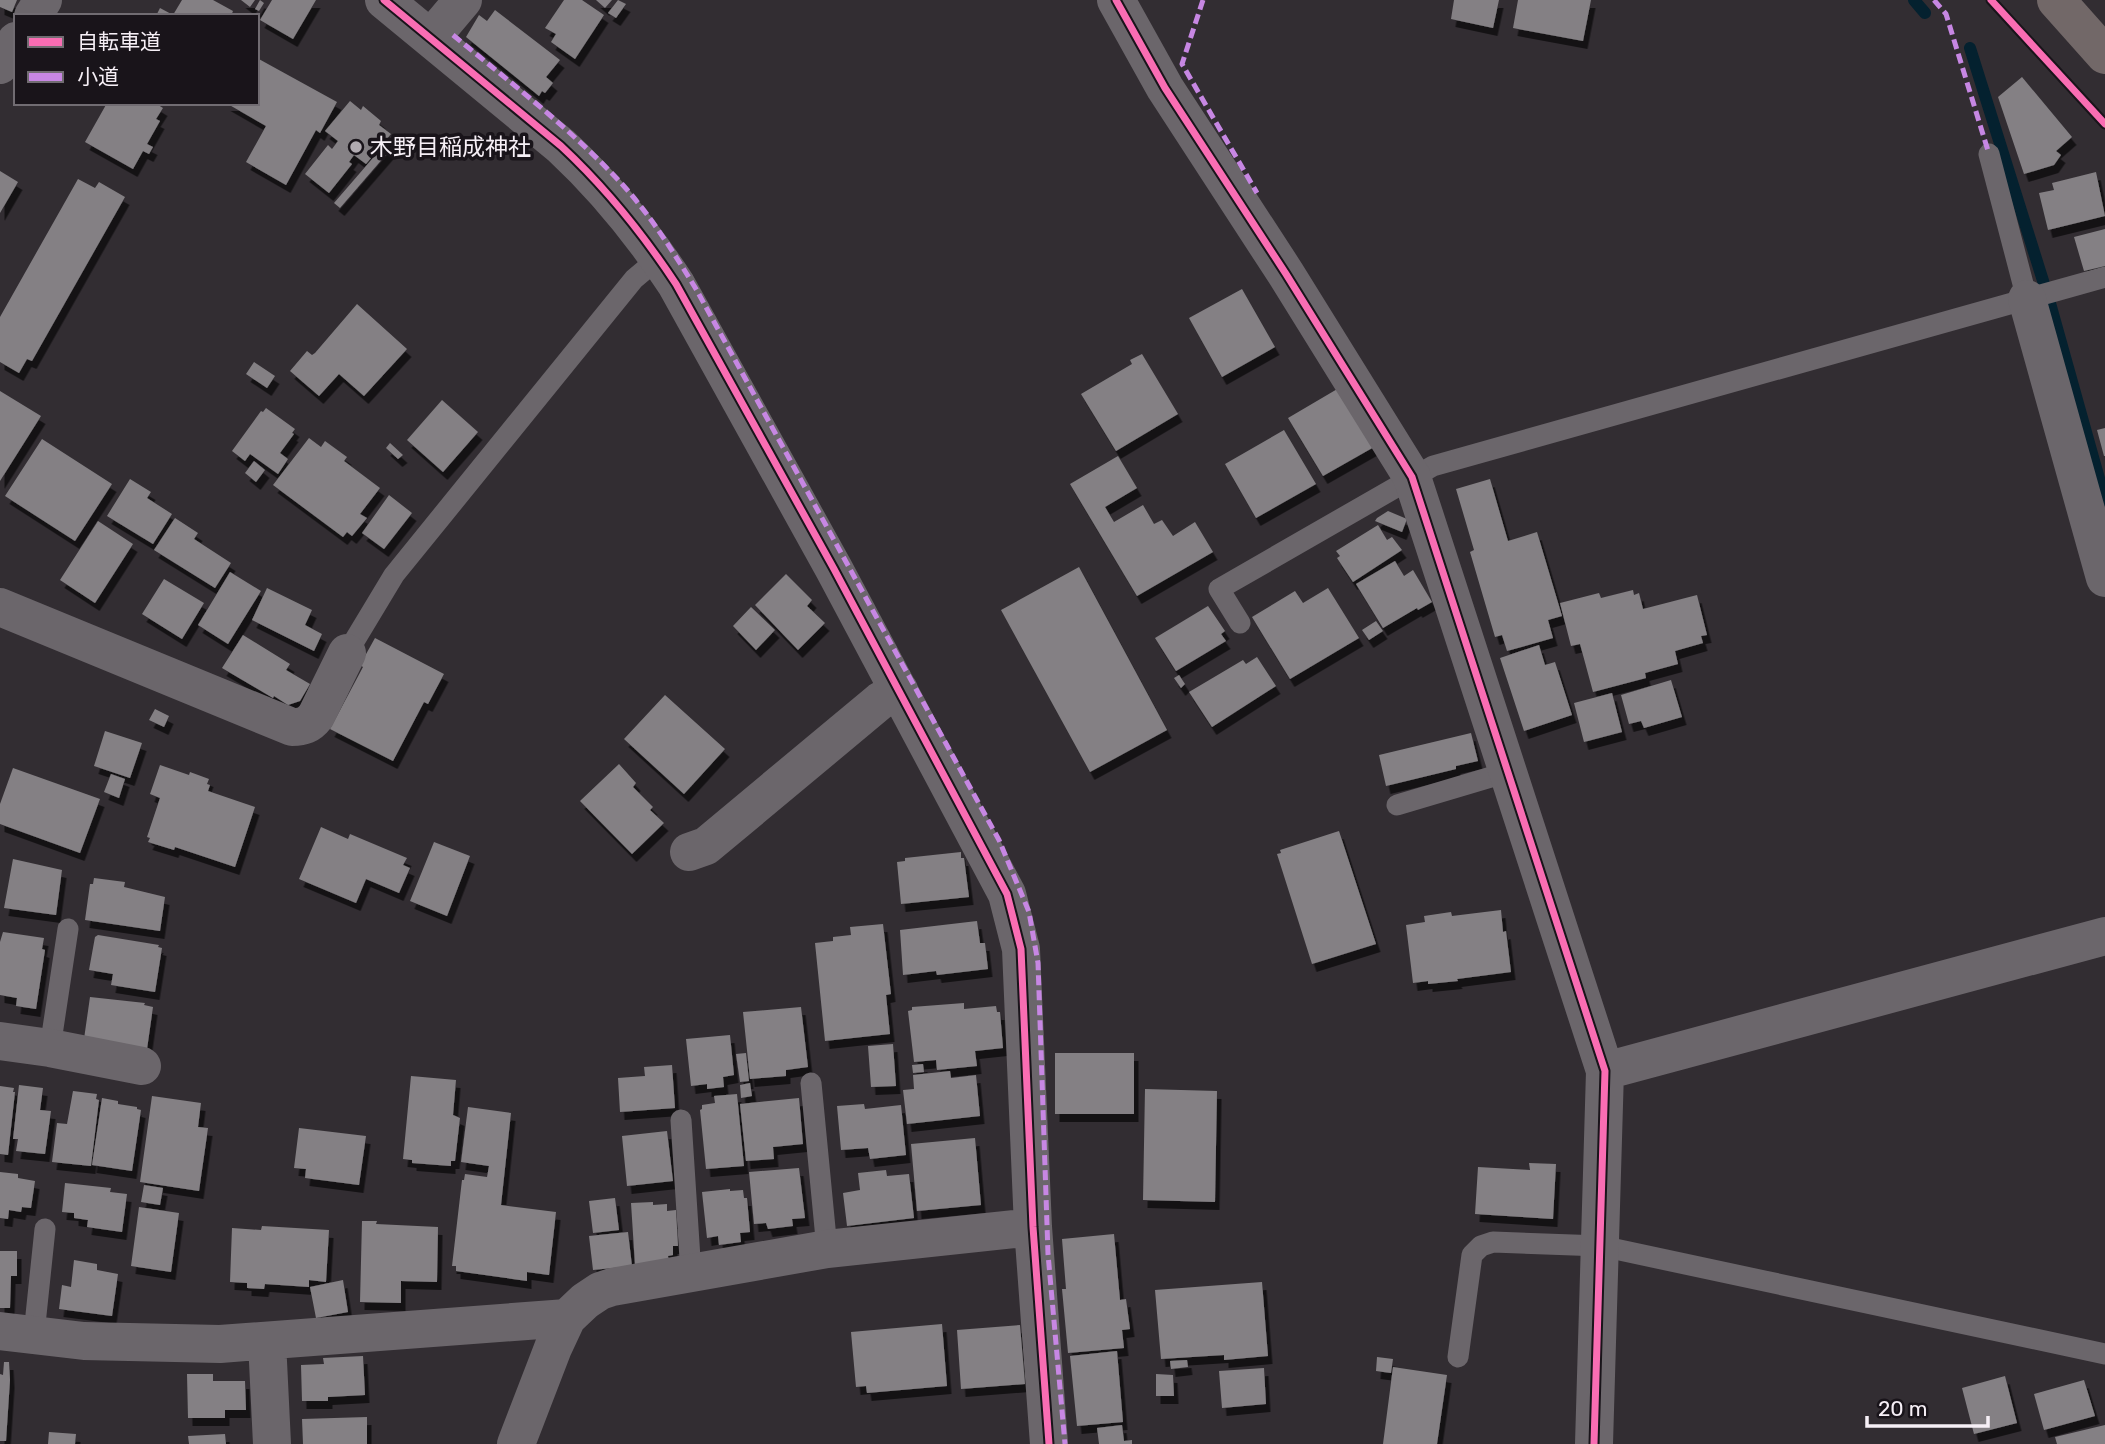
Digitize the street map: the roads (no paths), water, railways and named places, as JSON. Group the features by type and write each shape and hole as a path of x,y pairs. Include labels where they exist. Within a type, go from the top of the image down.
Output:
{"highway":[{"path":"2056,0 2105,55"}],"street":[{"path":"384,0 587,170 659,258 676,284 899,690 1007,894 1021,948 1033,1227 1049,1444"},
{"path":"431,38 463,0"},
{"path":"1116,0 1165,88 1286,274 1412,477 1605,1071 1594,1444"},
{"path":"0,65 14,44"},
{"path":"2027,299 2105,578"},
{"path":"0,607 292,727 302,727 316,716 347,653"},
{"path":"689,852 706,846 880,701 899,690"},
{"path":"1605,1071 2105,936"},
{"path":"0,1041 142,1066"},
{"path":"516,1444 552,1348 567,1318 600,1291 827,1249 1033,1227"},
{"path":"17,1332 84,1340 220,1343 567,1318"},
{"path":"267,1341 272,1444"}],"lane":[{"path":"1989,154 2027,299"},
{"path":"347,653 394,575 634,279 659,258"},
{"path":"1240,623 1219,589 1433,467 2105,277"},
{"path":"1396,805 1508,772"},
{"path":"50,1048 68,929"},
{"path":"811,1083 827,1249"},
{"path":"681,1120 691,1274"},
{"path":"17,1332 45,1229"},
{"path":"1458,1357 1472,1255 1480,1246 1493,1242 1601,1246 2105,1354"}],"waterway":[{"path":"1914,0 1925,13"},
{"path":"1970,48 2050,303 2105,500"}],"place":[{"name":"木野目稲成神社","path":"356,147"}]}
